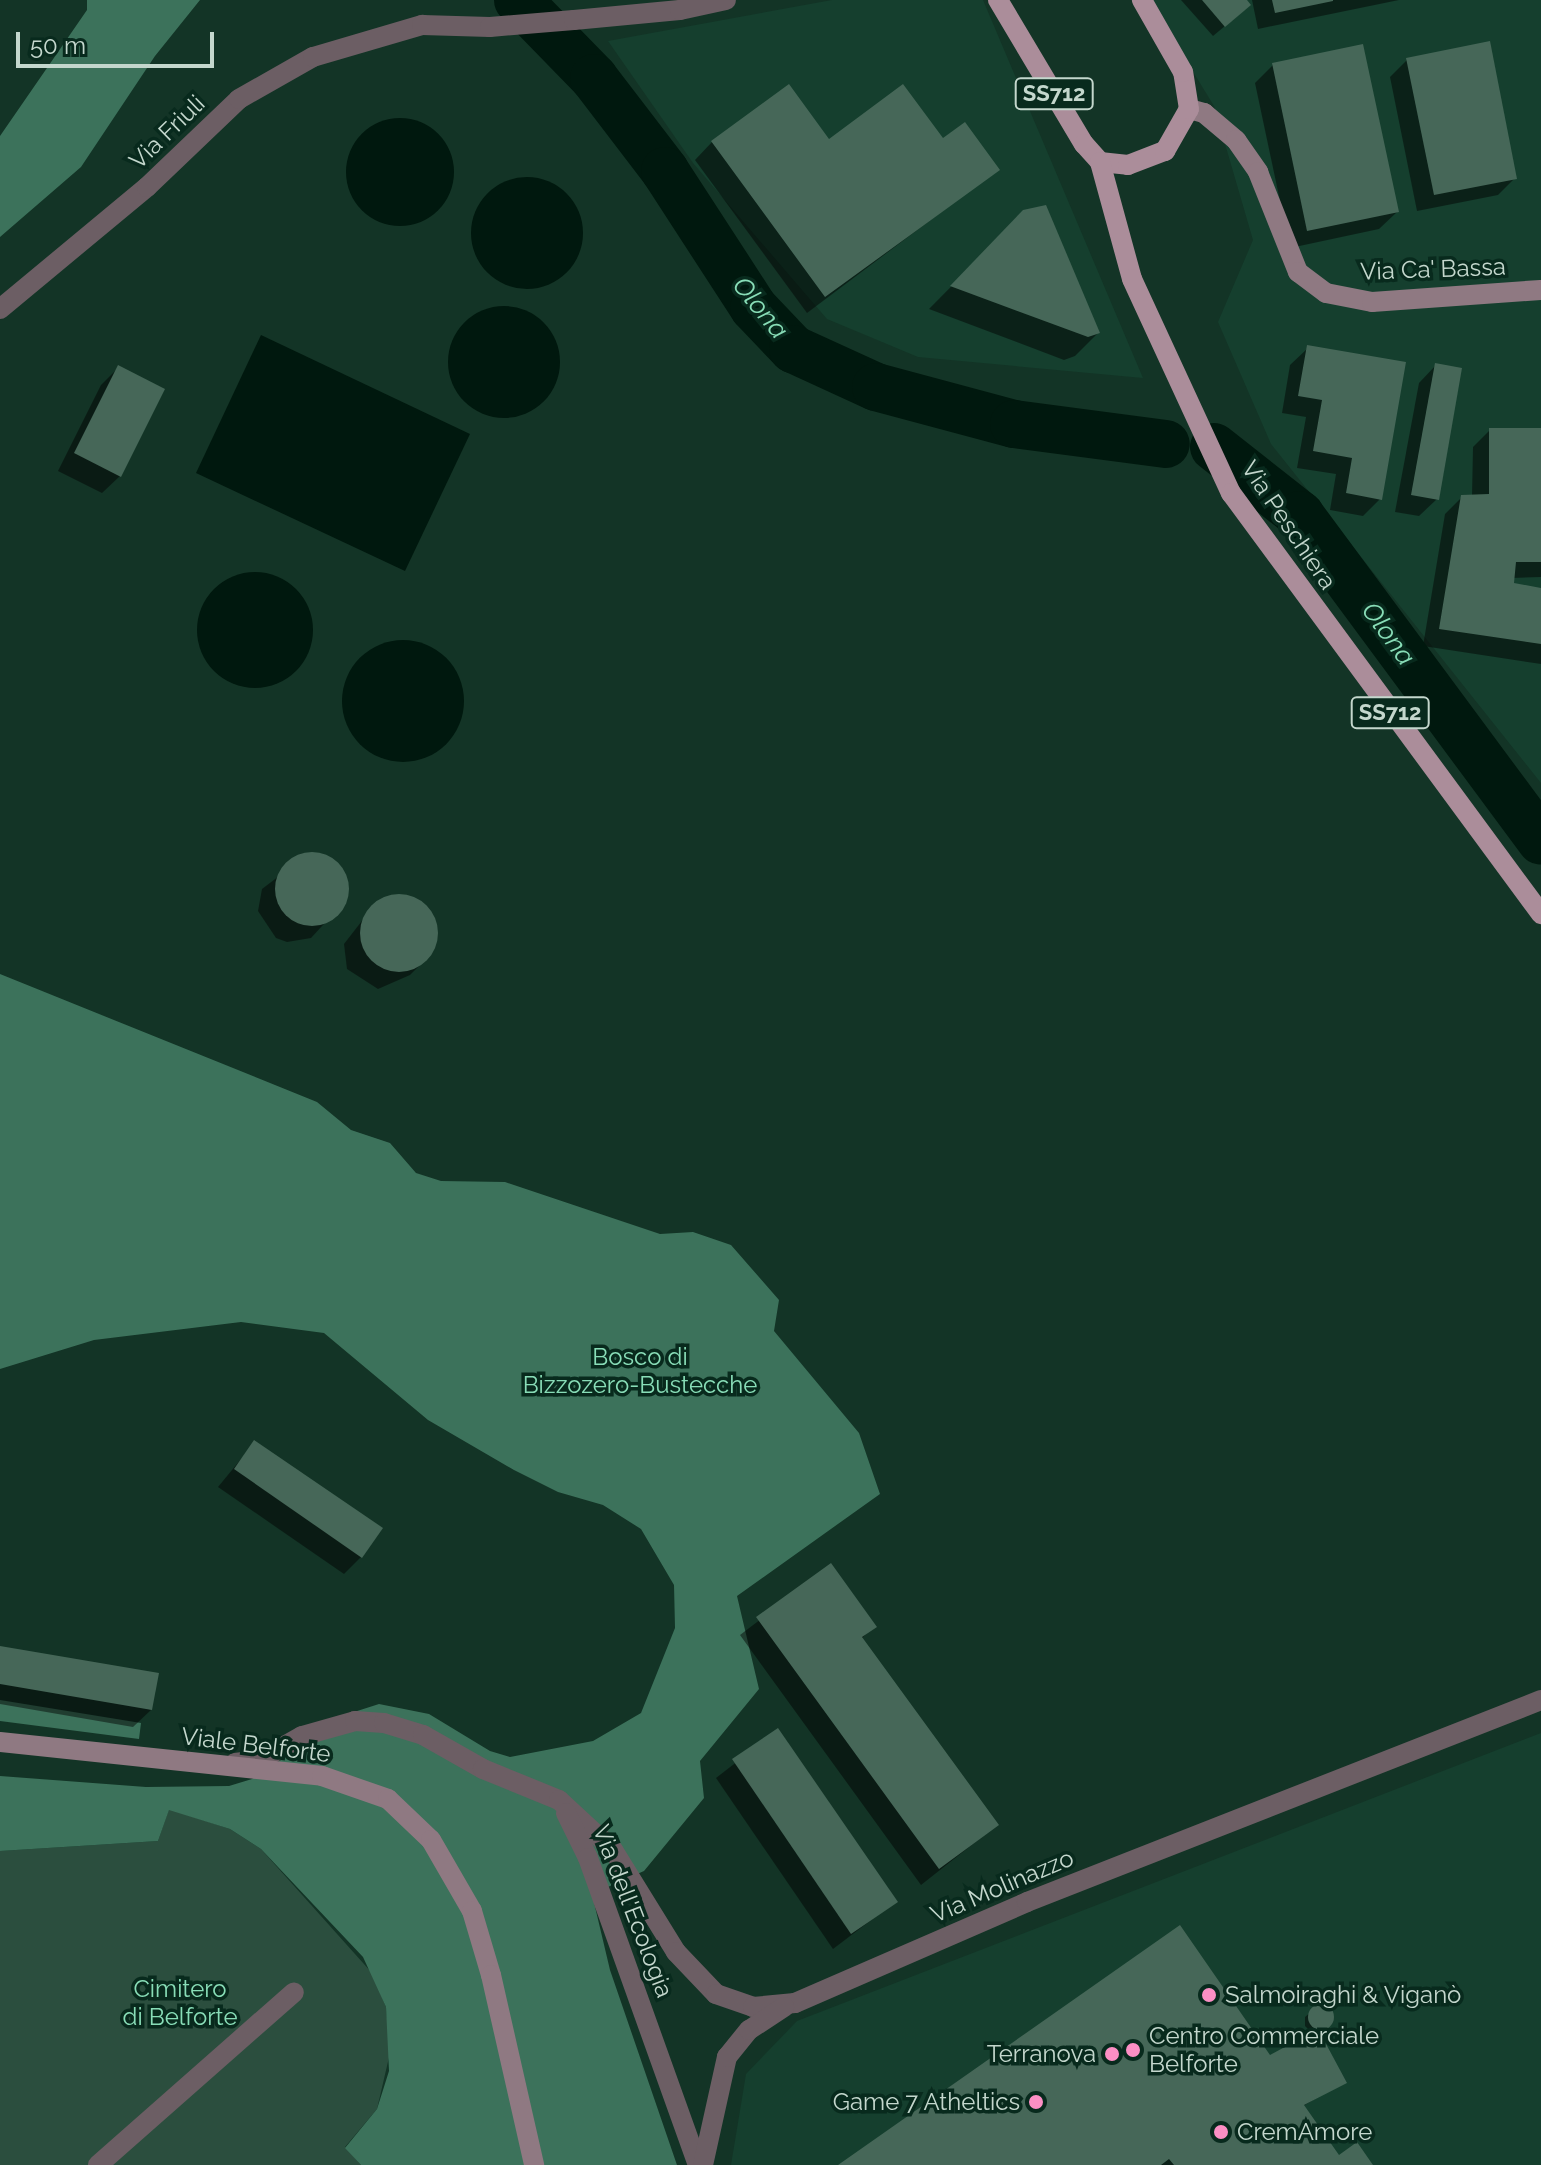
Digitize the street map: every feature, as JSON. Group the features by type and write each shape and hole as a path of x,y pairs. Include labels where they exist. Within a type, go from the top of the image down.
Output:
{"main road":[{"name":"Via Peschiera","path":"998,0 1084,144 1100,162 1132,279 1231,493 1541,914"},
{"path":"1100,162 1128,165 1165,151 1189,109 1183,72 1142,0"},
{"name":"Via Ca' Bassa","path":"1189,109 1204,113 1236,140 1258,172 1298,272 1326,293 1372,302 1541,290"},
{"name":"Viale Belforte","path":"0,1742 322,1776 388,1799 431,1840 472,1911 491,1975 534,2165"}],"street":[{"name":"Via Friuli","path":"0,309 147,187 239,99 313,57 422,25 506,25 574,20 680,10 726,0"},
{"name":"Via Molinazzo","path":"559,1800 613,1850 676,1952 716,1994 753,2007 795,2003 1027,1902 1541,1700"},
{"path":"213,1765 260,1760 302,1736 355,1721 384,1723 423,1735 483,1769 559,1800"},
{"name":"Via dell'Ecologia","path":"559,1800 588,1858 701,2165"},
{"path":"98,2165 294,1992"},
{"path":"701,2165 727,2057 749,2030 795,2003"}],"shaded area":[{"path":"832,0 983,0 1143,378 918,357 827,319 693,163 608,41"},
{"path":"1149,0 1541,0 1541,783 1271,444 1218,322 1253,240 1214,106"},
{"path":"400,118 421,122 438,134 450,151 454,172 450,193 438,210 421,222 400,226 379,222 362,210 350,193 346,172 350,151 362,134 379,122"},
{"path":"527,177 548,181 567,193 579,212 583,233 579,254 567,273 548,285 527,289 506,285 487,273 475,254 471,233 475,212 487,193 506,181"},
{"path":"504,306 525,311 543,323 555,341 560,362 555,383 543,401 525,413 504,418 483,413 465,401 453,383 448,362 453,341 465,323 483,311"},
{"path":"261,335 470,434 405,571 196,473"},
{"path":"255,572 277,576 296,589 309,608 313,630 309,652 296,671 277,684 255,688 233,684 214,671 201,652 197,630 201,608 214,589 233,576"},
{"path":"403,640 426,645 446,658 459,678 464,701 459,724 446,744 426,757 403,762 380,757 360,744 347,724 342,701 347,678 360,658 380,645"},
{"path":"1541,1733 1541,2165 731,2165 746,2074 797,2021"}],"green space":[{"path":"87,0 200,0 155,56 81,167 0,237 0,136 87,10"},
{"name":"Bosco di Bizzozero-Bustecche","path":"0,974 317,1102 351,1130 390,1143 416,1173 441,1181 505,1182 660,1234 693,1232 731,1245 779,1300 774,1331 859,1433 880,1494 737,1596 759,1689 700,1761 704,1798 644,1871 592,1894 610,1970 677,2165 361,2165 345,2148 377,2109 389,2071 386,2007 363,1957 261,1849 230,1829 169,1810 158,1841 0,1851 0,1776 146,1787 229,1786 252,1779 354,1712 379,1704 429,1714 490,1751 510,1757 593,1741 641,1713 675,1628 674,1585 641,1529 603,1505 558,1492 514,1470 428,1420 324,1333 241,1322 94,1340 0,1369"},
{"path":"0,1700 141,1723 139,1739 0,1721"},
{"name":"Cimitero di Belforte","path":"169,1809 230,1829 261,1849 372,1973 386,2007 390,2053 377,2109 345,2147 361,2165 0,2165 0,1851 158,1841"}],"building":[{"path":"1202,0 1247,0 1251,5 1225,27"},
{"path":"1272,0 1333,0 1333,1 1275,13"},
{"path":"1490,41 1517,179 1434,195 1406,58"},
{"path":"1363,44 1399,212 1307,231 1272,63"},
{"path":"789,84 829,139 903,84 943,138 965,122 1000,170 825,297 711,141"},
{"path":"1046,205 1100,333 1088,337 950,286 1023,210"},
{"path":"1307,345 1406,362 1382,500 1346,493 1352,458 1313,451 1322,400 1298,396"},
{"path":"1435,363 1462,368 1439,500 1411,495"},
{"path":"118,365 165,389 121,477 74,453"},
{"path":"1489,428 1541,428 1541,562 1516,562 1514,583 1541,588 1541,644 1439,629 1461,495 1489,494"},
{"path":"305,852 319,852 333,858 343,868 349,889 347,903 333,920 319,926 305,926 291,920 281,910 275,896 275,882 281,868 291,858"},
{"path":"399,894 414,897 427,905 435,918 438,933 435,948 427,961 414,969 399,972 384,969 371,961 363,948 360,933 363,918 371,905 384,897"},
{"path":"254,1440 383,1528 362,1558 234,1469"},
{"path":"831,1563 877,1627 862,1637 999,1825 939,1869 756,1617"},
{"path":"0,1646 159,1673 152,1710 0,1684"},
{"path":"778,1728 898,1902 851,1934 732,1759"},
{"name":"Centro Commerciale Belforte","path":"1180,1925 1270,2055 1318,2029 1347,2083 1304,2105 1339,2155 1357,2142 1373,2165 1174,2165 1169,2159 1161,2165 838,2165"},
{"path":"1321,2004 1330,2008 1334,2017 1330,2026 1321,2030 1312,2026 1308,2017 1312,2008"}],"waterway":[{"name":"Olona","path":"518,0 594,78 665,171 754,308 793,349 876,387 1014,424 1166,444"},
{"name":"Olona","path":"1214,447 1300,515 1541,841"}],"place":[{"name":"Salmoiraghi & Viganò","path":"1209,1995"},
{"name":"Centro Commerciale Belforte","path":"1133,2050"},
{"name":"Terranova","path":"1112,2054"},
{"name":"Game 7 Atheltics","path":"1036,2102"},
{"name":"CremAmore","path":"1221,2132"}]}
